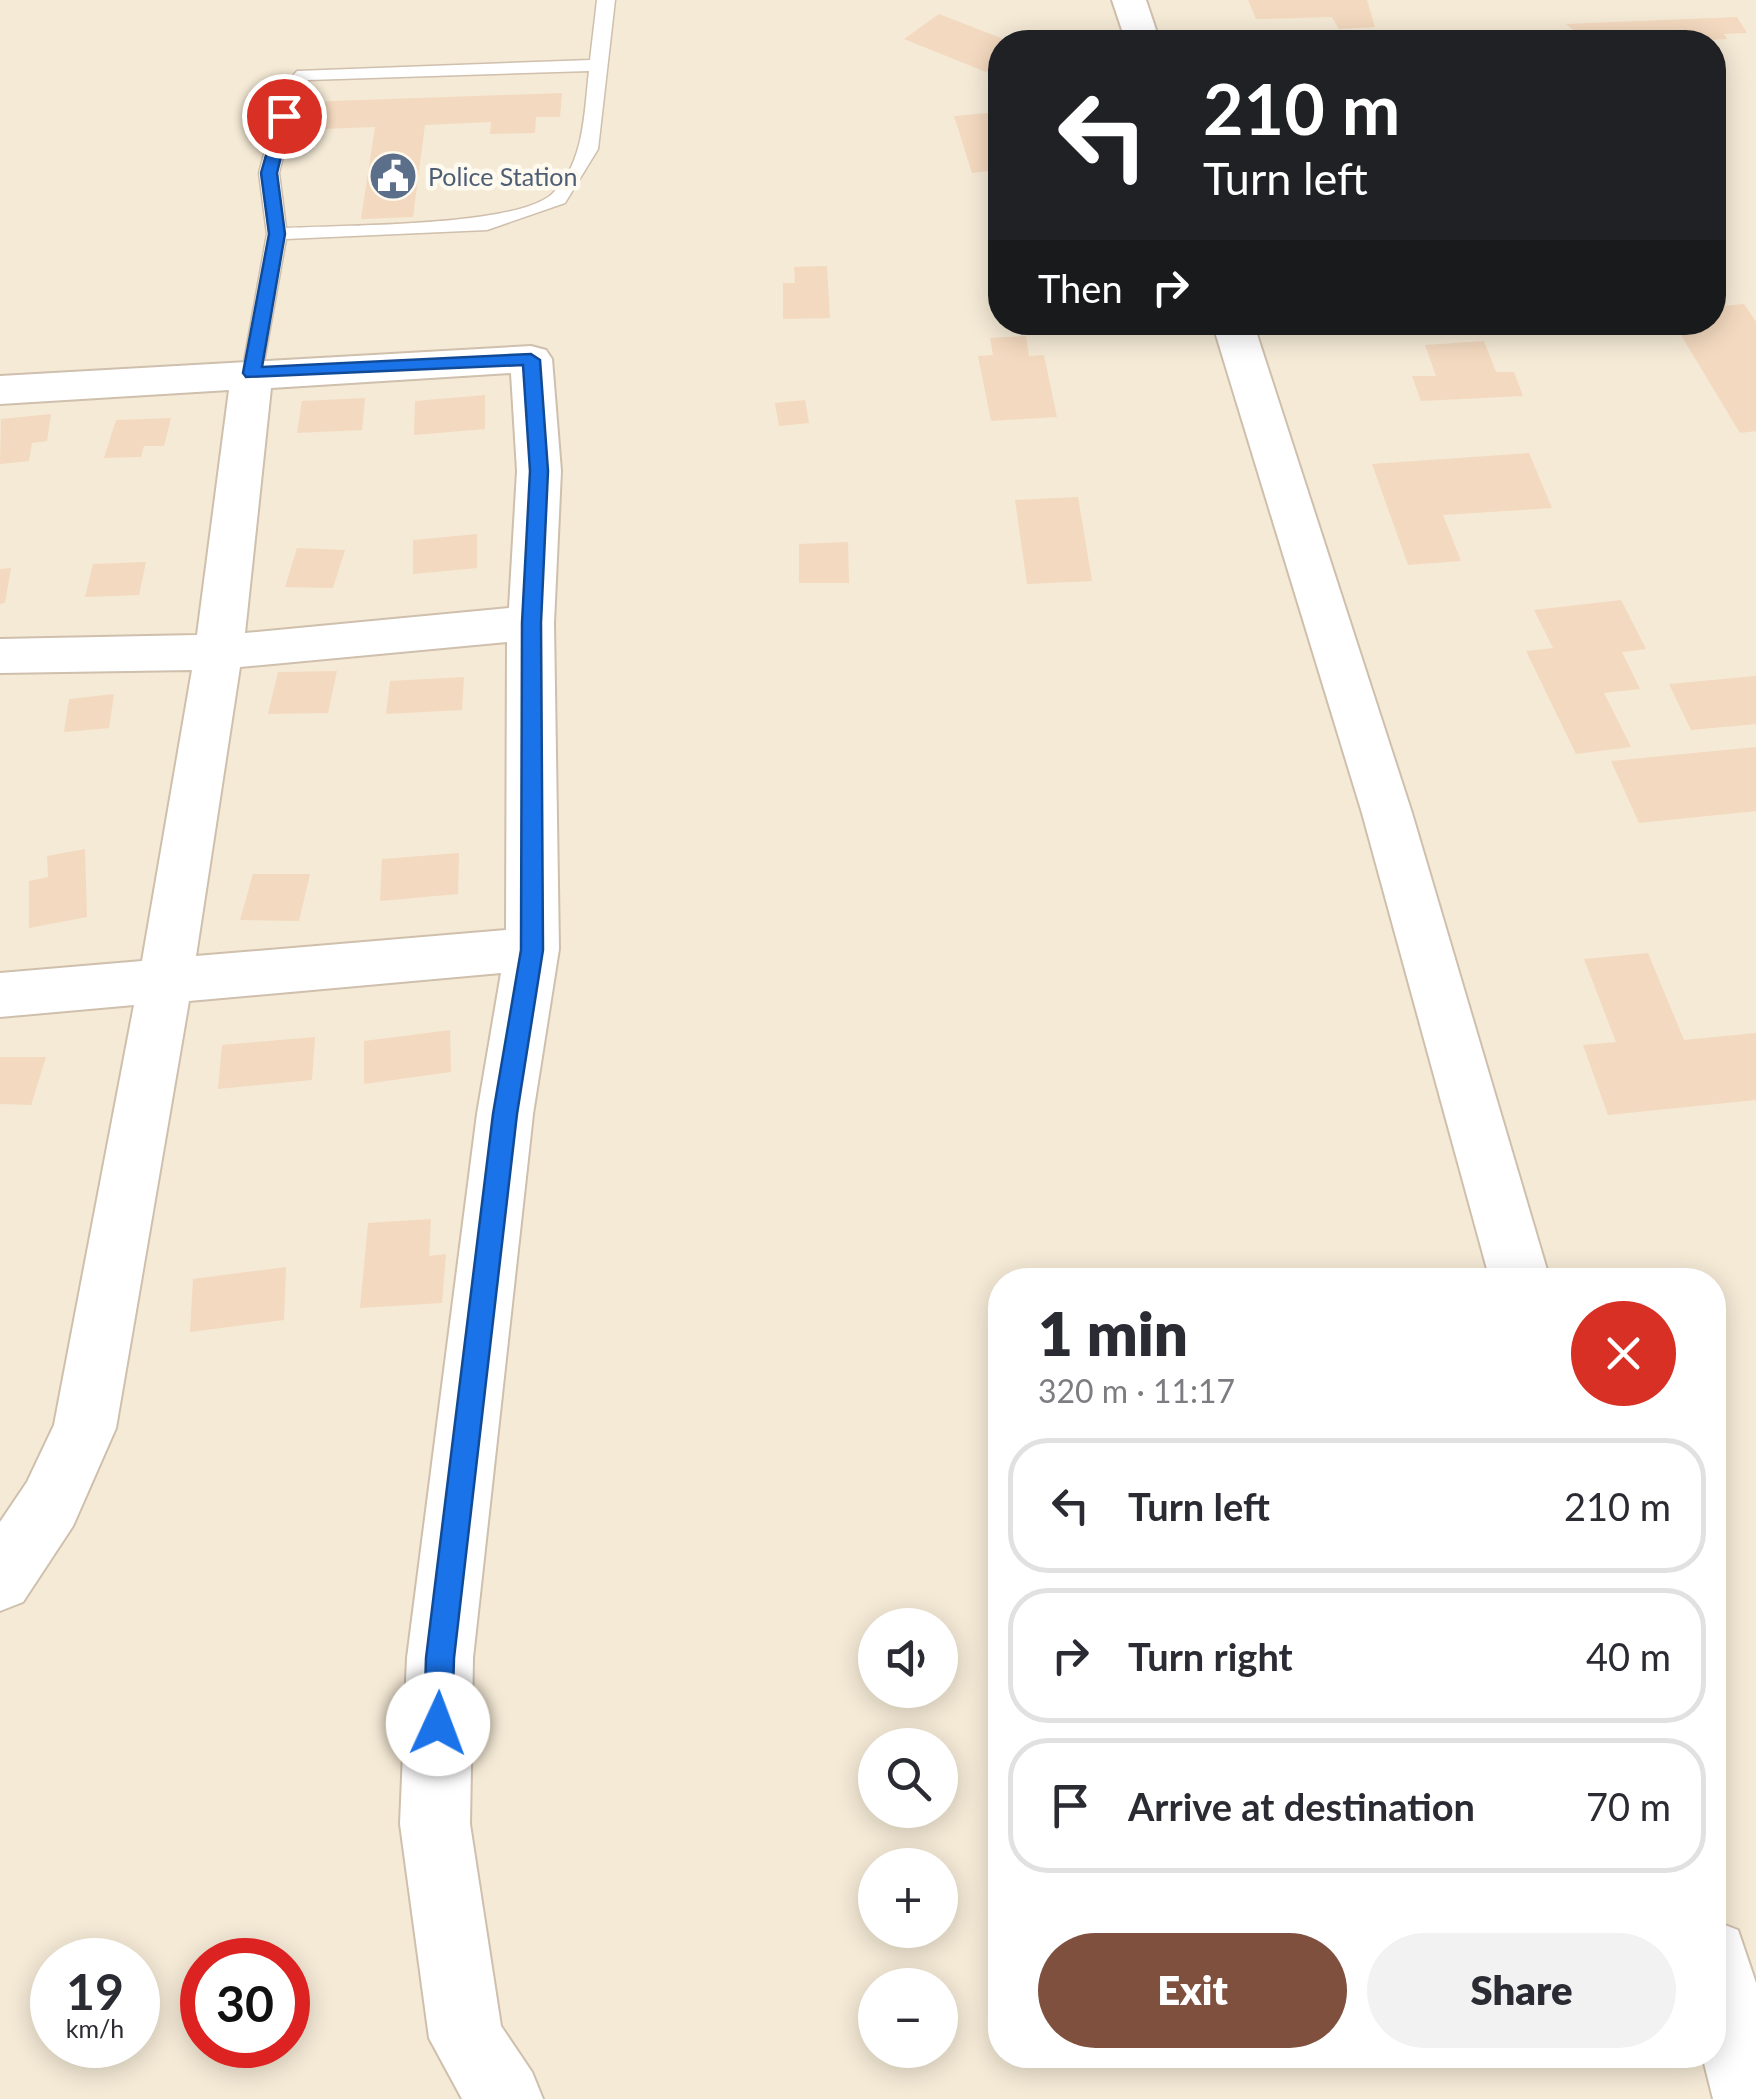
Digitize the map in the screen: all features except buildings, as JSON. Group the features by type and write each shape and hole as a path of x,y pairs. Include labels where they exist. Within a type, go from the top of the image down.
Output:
{"street":[{"path":"1130,0 1139,30"},
{"path":"1236,335 1387,814 1517,1268"},
{"path":"0,390 531,360 539,471 532,623 532,950 505,1114 440,1658 435,1824 466,2038 506,2099"},
{"path":"0,1578 50,1504 84,1428 165,982 219,652 252,373"},
{"path":"0,656 219,652 532,623"},
{"path":"0,995 532,950"},
{"path":"1726,2007 1751,2099"}],"lane":[{"path":"277,234 487,224 558,199 589,149 606,0"},
{"path":"252,373 277,234 269,173 291,88 303,75 596,65"}],"shaded area":[{"path":"0,0 1756,0 1756,2099 0,2099"}],"place":[{"name":"Police Station","path":"393,176"}],"route":[{"path":"284,116 269,173 277,234 252,373 531,360 539,471 532,623 532,950 505,1114 440,1658 438,1724"}]}
